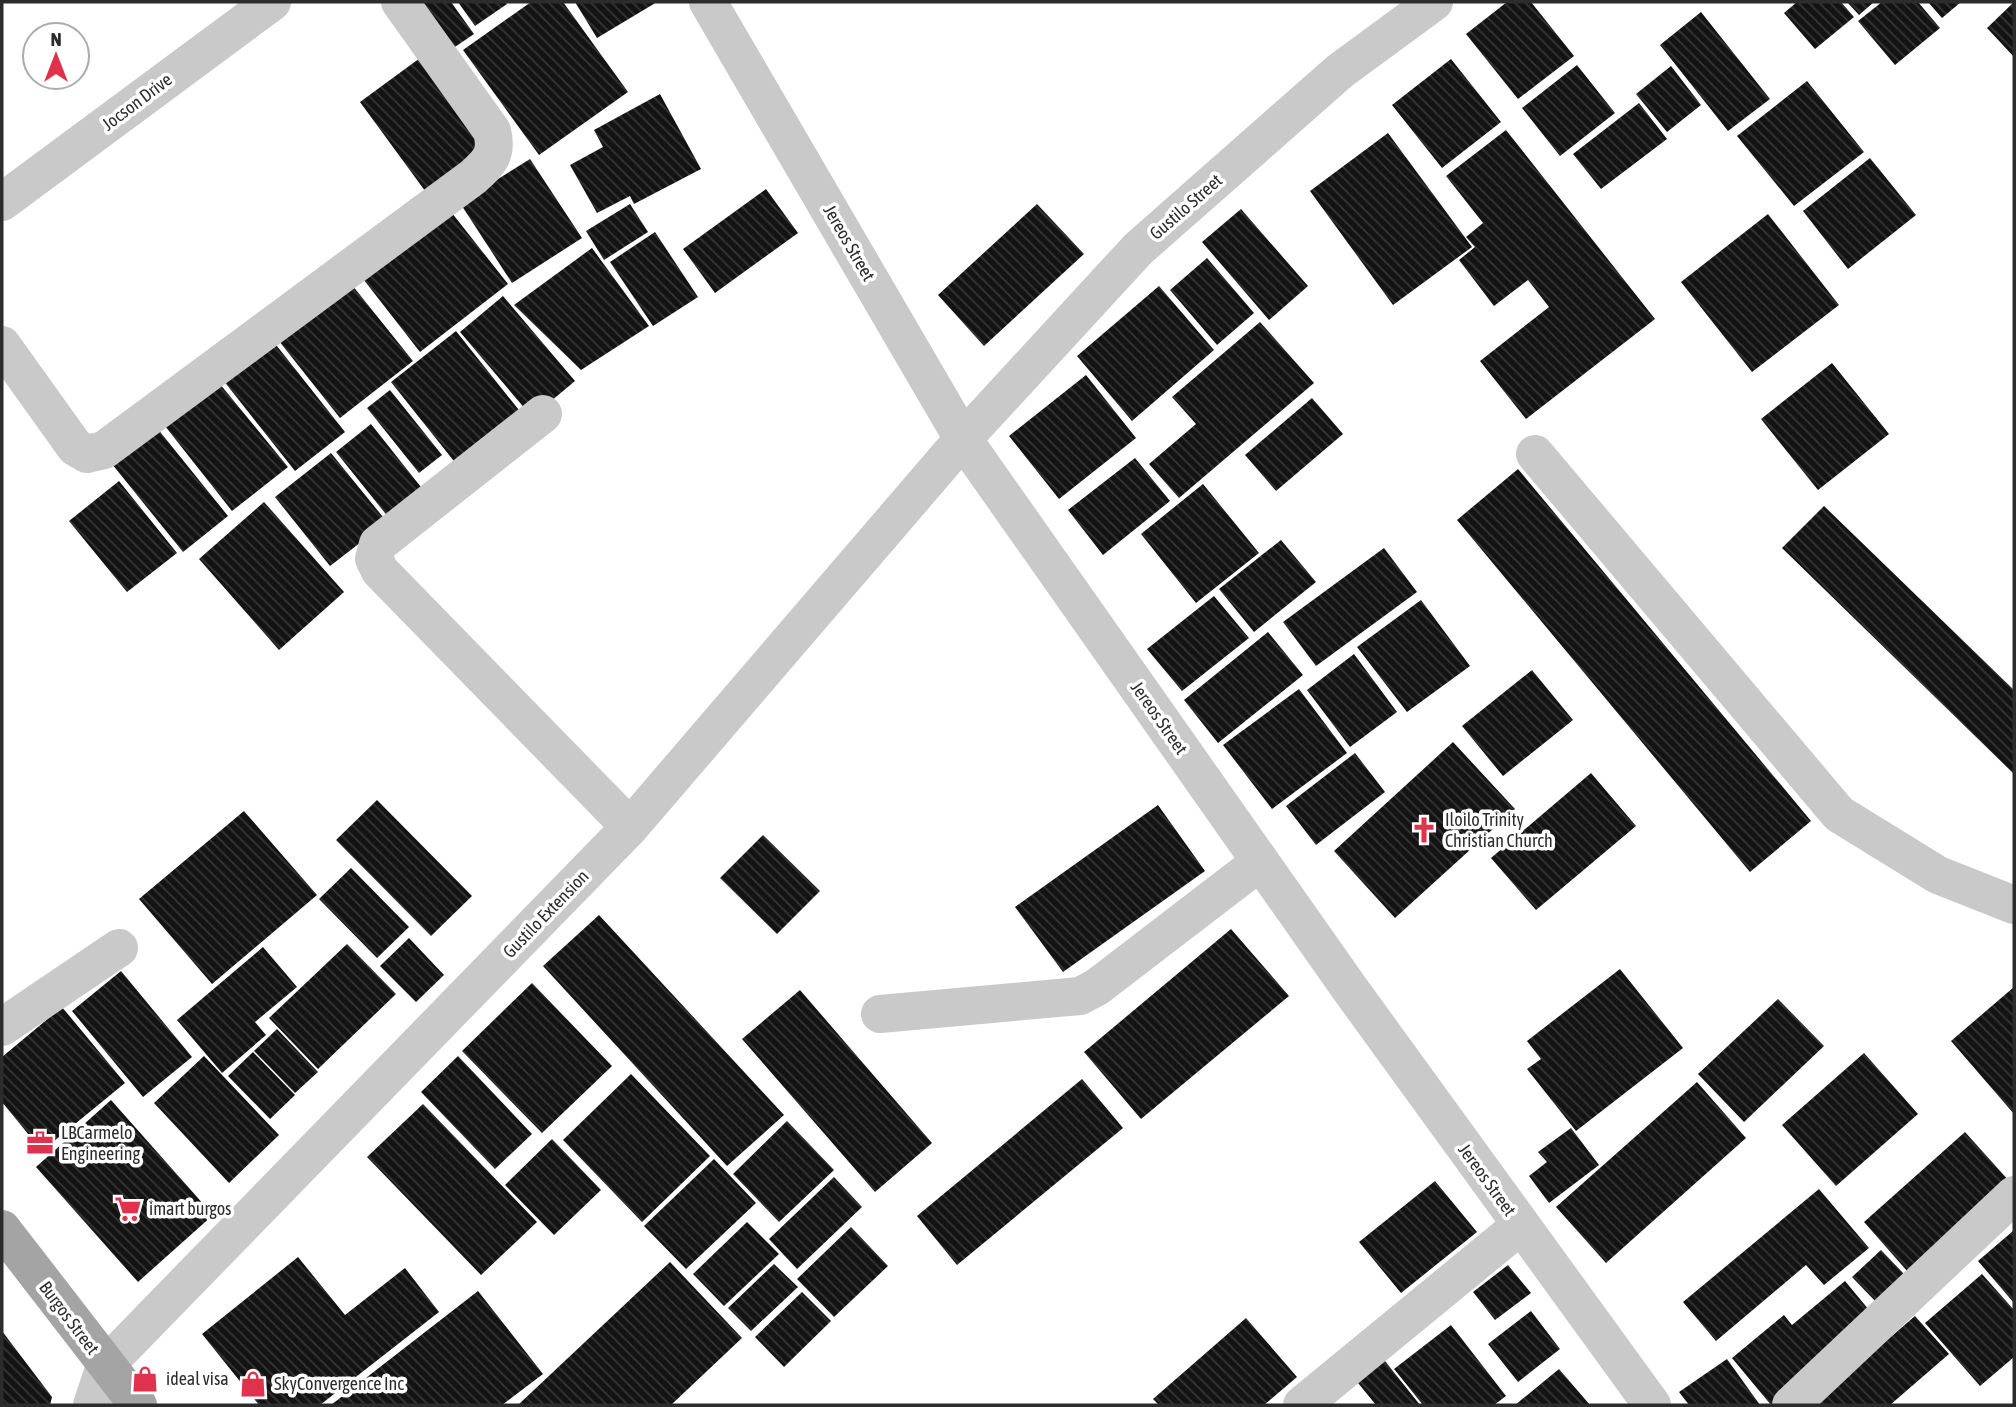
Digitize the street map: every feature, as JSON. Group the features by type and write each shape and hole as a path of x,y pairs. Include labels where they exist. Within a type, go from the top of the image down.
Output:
{"main road":[{"name":"Burgos Street","path":"2,1228 105,1366 138,1405"}],"street":[{"name":"Jocson Drive","path":"2,202 272,2"},
{"path":"2,345 75,447 87,454 104,450 491,162 496,145 492,131 400,2"},
{"name":"Jereos Street","path":"708,2 962,439 1260,862 1520,1226 1652,1405"},
{"name":"Gustilo Street","path":"962,439 1138,248 1340,71 1434,2"},
{"path":"543,414 378,544 374,559 380,571 630,827"},
{"name":"Gustilo Extension","path":"105,1366 630,827 962,439"},
{"path":"1535,454 1839,814 1938,875 2014,905"},
{"path":"880,1014 1080,996 1097,987 1260,862"},
{"path":"2,1027 119,948"},
{"path":"1791,1405 2014,1195"},
{"path":"1302,1405 1520,1226"},
{"path":"92,1405 105,1366"}],"building":[{"path":"410,2 451,2 474,34 446,53"},
{"path":"458,2 505,2 507,4 475,26"},
{"path":"531,2 563,2 628,92 539,155 463,50"},
{"path":"575,2 657,2 597,38"},
{"path":"1507,2 1531,2 1574,56 1518,99 1466,34"},
{"path":"1797,2 1841,2 1854,17 1815,49 1784,13"},
{"path":"1847,2 1874,2 1859,15"},
{"path":"1882,2 1918,2 1940,28 1895,65 1858,21"},
{"path":"1928,2 1961,2 1942,18"},
{"path":"2014,2 2014,57 1987,28"},
{"path":"1701,12 1770,99 1728,131 1660,45"},
{"path":"420,58 488,152 428,195 360,102"},
{"path":"1451,59 1501,122 1442,168 1392,105"},
{"path":"1577,65 1615,113 1560,156 1522,108"},
{"path":"1671,66 1701,105 1667,132 1636,94"},
{"path":"1807,81 1864,152 1794,206 1737,136"},
{"path":"660,94 701,169 634,204 630,196 597,213 570,165 603,147 594,130"},
{"path":"1639,103 1667,139 1601,189 1573,154"},
{"path":"1506,130 1655,319 1526,419 1480,361 1549,307 1528,280 1494,306 1459,260 1475,247 1466,237 1483,223 1446,176"},
{"path":"1388,133 1472,247 1393,305 1310,191"},
{"path":"1870,158 1916,215 1848,269 1803,211"},
{"path":"530,159 582,238 512,283 460,203"},
{"path":"766,189 798,233 715,293 683,249"},
{"path":"630,204 648,232 604,260 586,231"},
{"path":"1037,204 1084,254 984,346 938,295"},
{"path":"448,208 508,284 420,352 360,275"},
{"path":"1241,209 1308,286 1269,320 1202,242"},
{"path":"1768,214 1839,305 1752,372 1681,282"},
{"path":"655,232 698,297 653,326 610,262"},
{"path":"592,248 649,326 581,370 514,305"},
{"path":"1207,258 1254,313 1217,345 1170,290"},
{"path":"348,280 413,361 340,418 275,336"},
{"path":"1159,286 1214,350 1132,421 1077,356"},
{"path":"503,296 575,381 532,417 460,332"},
{"path":"1260,322 1314,383 1179,498 1149,464 1196,424 1172,397"},
{"path":"456,331 526,419 461,470 391,382"},
{"path":"273,341 345,432 295,471 223,380"},
{"path":"1832,363 1889,434 1818,490 1761,419"},
{"path":"1086,375 1136,438 1059,499 1009,436"},
{"path":"215,378 288,467 232,511 161,421"},
{"path":"390,390 442,455 419,473 367,408"},
{"path":"1312,398 1343,434 1276,491 1245,455"},
{"path":"371,424 432,501 397,528 336,452"},
{"path":"157,428 228,516 183,552 112,464"},
{"path":"331,453 387,522 330,566 275,497"},
{"path":"1135,458 1170,501 1103,555 1068,510"},
{"path":"1518,469 1811,821 1750,872 1457,520"},
{"path":"119,481 177,553 127,592 69,521"},
{"path":"1203,484 1259,553 1196,603 1141,534"},
{"path":"264,502 344,592 279,650 199,559"},
{"path":"1824,506 2014,690 2014,774 1782,548"},
{"path":"1281,540 1316,582 1254,632 1219,589"},
{"path":"1384,548 1417,592 1316,666 1283,622"},
{"path":"1214,596 1249,638 1182,691 1147,649"},
{"path":"1421,600 1470,666 1407,712 1357,647"},
{"path":"1268,632 1303,675 1218,743 1184,700"},
{"path":"1354,654 1397,712 1350,747 1307,690"},
{"path":"1532,670 1573,720 1503,776 1462,726"},
{"path":"1299,689 1347,753 1272,809 1223,745"},
{"name":"Iloilo Trinity Christian Church","path":"1453,742 1515,809 1395,918 1334,851"},
{"path":"1355,753 1385,792 1316,845 1286,806"},
{"path":"1591,773 1636,826 1536,910 1491,858"},
{"path":"377,800 472,896 431,936 336,840"},
{"path":"1158,805 1205,871 1063,972 1015,907"},
{"path":"244,811 317,895 212,984 139,899"},
{"path":"763,835 820,891 777,934 720,878"},
{"path":"351,868 409,927 377,958 319,899"},
{"path":"599,915 784,1115 727,1166 543,966"},
{"path":"1231,929 1289,996 1141,1119 1084,1052"},
{"path":"409,938 444,975 416,1002 380,966"},
{"path":"347,944 396,994 318,1069 269,1018"},
{"path":"263,947 297,987 255,1022 266,1035 222,1073 177,1020"},
{"path":"1620,969 1683,1048 1576,1131 1527,1069 1541,1059 1527,1041"},
{"path":"121,971 192,1057 143,1097 72,1011"},
{"path":"532,983 612,1066 542,1133 462,1051"},
{"path":"2014,987 2014,1114 1951,1041"},
{"path":"800,990 932,1143 875,1192 742,1039"},
{"path":"1778,999 1824,1046 1744,1122 1698,1074"},
{"path":"62,1007 125,1083 42,1151 2,1102 2,1057"},
{"path":"277,1029 318,1072 295,1093 254,1051"},
{"path":"253,1052 295,1095 270,1119 228,1076"},
{"path":"1864,1053 1918,1114 1836,1186 1782,1125"},
{"path":"204,1056 279,1135 229,1183 154,1103"},
{"path":"458,1056 532,1134 495,1169 421,1092"},
{"path":"631,1074 710,1156 642,1222 563,1140"},
{"path":"1082,1079 1123,1128 957,1265 917,1216"},
{"path":"1697,1082 1746,1138 1606,1263 1556,1207"},
{"path":"111,1100 213,1215 138,1282 36,1167"},
{"path":"423,1104 537,1222 481,1275 367,1157"},
{"path":"787,1121 834,1170 779,1222 733,1174"},
{"path":"1571,1128 1599,1165 1549,1203 1529,1176 1547,1162 1538,1152"},
{"path":"1965,1132 2011,1183 1908,1272 1864,1222"},
{"path":"552,1139 601,1190 554,1235 505,1185"},
{"path":"714,1159 756,1203 686,1269 644,1226"},
{"path":"834,1177 862,1207 797,1269 769,1239"},
{"path":"1435,1181 1477,1232 1401,1293 1359,1242"},
{"path":"1819,1189 1869,1248 1824,1285 1806,1265 1716,1341 1683,1302"},
{"path":"747,1222 779,1254 724,1306 693,1274"},
{"path":"851,1227 888,1266 834,1317 797,1279"},
{"path":"2014,1232 2014,1303 1978,1261"},
{"path":"1881,1250 1906,1276 1877,1303 1852,1277"},
{"path":"298,1257 345,1315 405,1268 439,1312 320,1405 259,1405 202,1334"},
{"path":"670,1262 742,1338 671,1405 518,1405"},
{"path":"774,1264 798,1287 751,1331 728,1308"},
{"path":"1508,1265 1531,1293 1495,1320 1473,1292"},
{"path":"1982,1274 2014,1310 2014,1357 1980,1386 1925,1323"},
{"path":"1845,1281 1879,1322 1780,1405 1771,1405 1732,1358 1784,1315 1792,1325"},
{"path":"478,1291 543,1374 502,1405 331,1405"},
{"path":"802,1292 831,1321 784,1367 755,1337"},
{"path":"1531,1311 1560,1349 1518,1382 1488,1344"},
{"path":"1915,1316 1949,1354 1890,1405 1812,1405"},
{"path":"1246,1318 1297,1377 1264,1405 1159,1405 1153,1399"},
{"path":"1451,1325 1506,1396 1494,1405 1423,1405 1394,1369"},
{"path":"2,1331 52,1397 50,1405 2,1405"},
{"path":"1381,1356 1420,1405 1376,1405 1354,1378"},
{"path":"1727,1359 1760,1405 1689,1405 1679,1392"},
{"path":"1559,1369 1590,1405 1515,1405"}],"place":[{"name":"Iloilo Trinity Christian Church","path":"1424,830"},
{"name":"LBCarmelo Engineering","path":"40,1143"},
{"name":"imart burgos","path":"128,1209"},
{"name":"ideal visa","path":"145,1379"},
{"name":"SkyConvergence Inc","path":"253,1384"}]}
